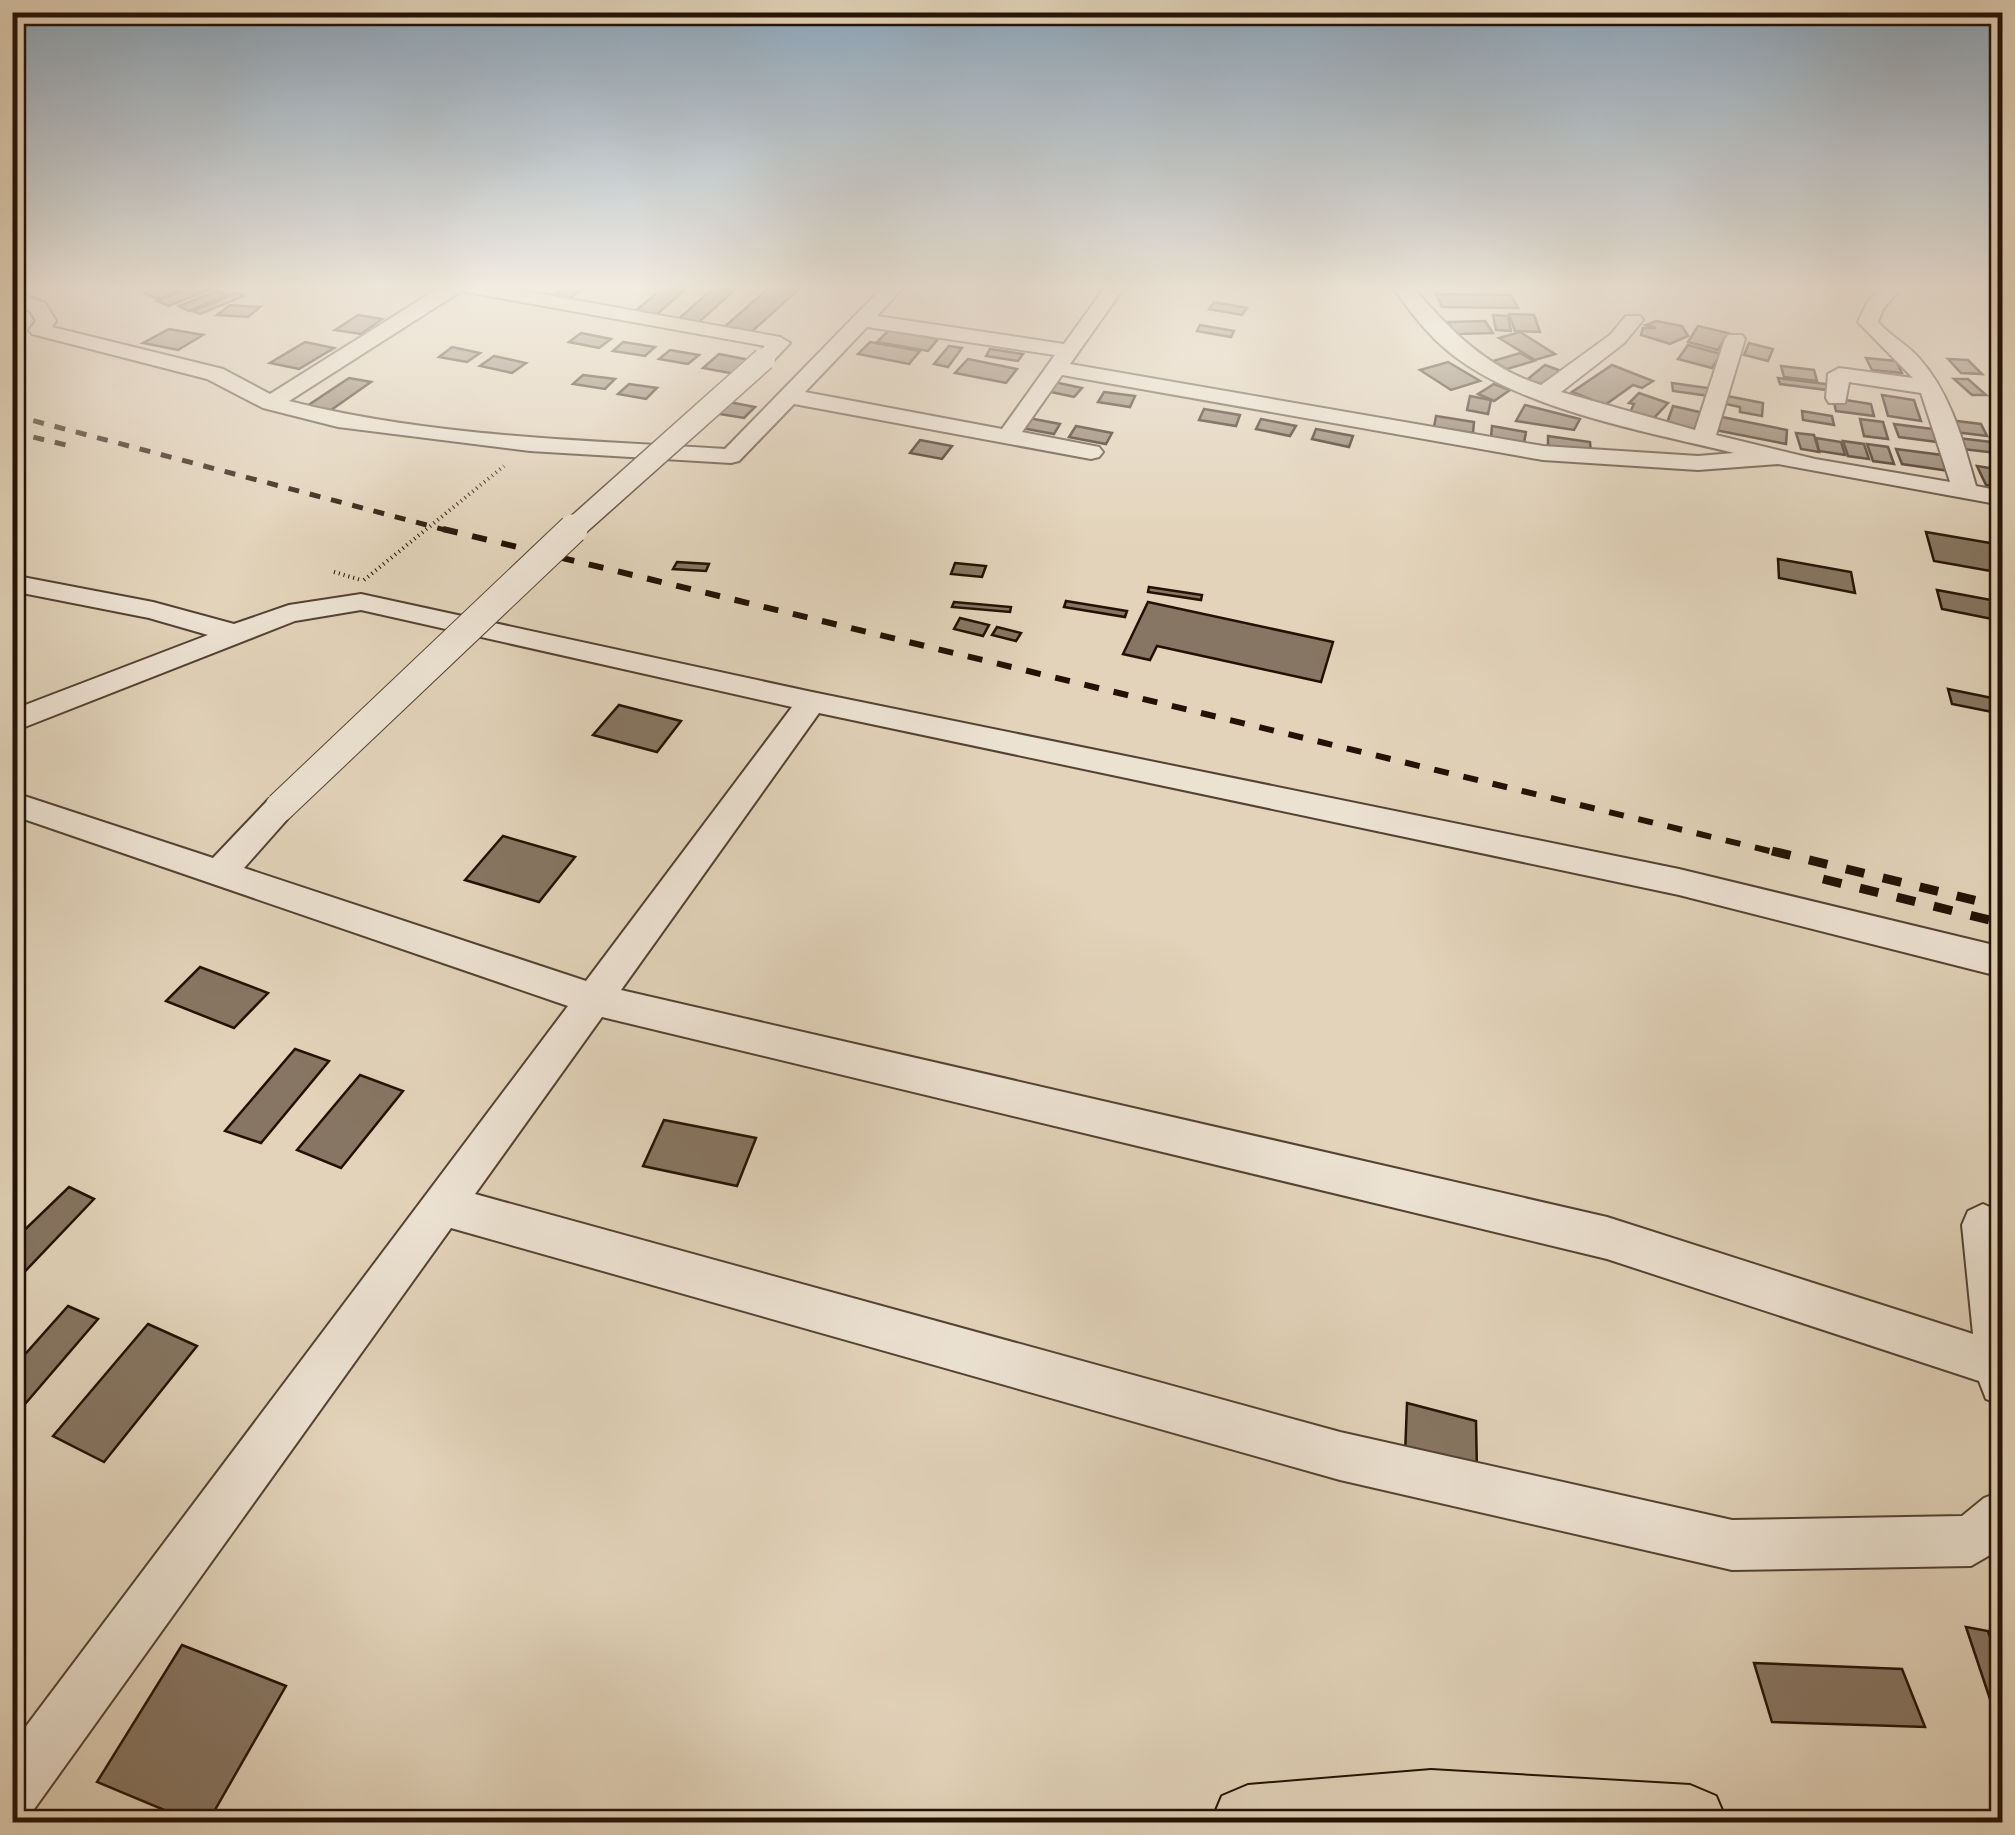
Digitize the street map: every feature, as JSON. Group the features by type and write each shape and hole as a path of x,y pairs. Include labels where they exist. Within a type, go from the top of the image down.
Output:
{"main road":[{"path":"1248,1822 1431,1807 1690,1822"}],"street":[{"path":"206,372 271,403 338,420 431,434 731,456 813,372"},
{"path":"271,403 322,372"},
{"path":"219,873 280,807 613,491 749,372"},
{"path":"1007,437 1055,372"},
{"path":"1123,372 1543,453 1698,463 1779,457"},
{"path":"1495,372 1511,382 1544,393 1702,438 1779,457 2002,498"},
{"path":"1544,393 1573,372"},
{"path":"1702,438 1724,372"},
{"path":"1917,372 1948,429 1965,492"},
{"path":"1837,398 1839,374 1927,387"},
{"path":"789,396 1090,452"},
{"path":"12,583 154,610 236,634"},
{"path":"12,722 289,613 361,602 812,702 1679,882 2002,962"},
{"path":"12,1792 812,702"},
{"path":"12,803 596,1000 1607,1238 2002,1372 1984,1226"},
{"path":"444,1206 1340,1456 1732,1545 1970,1541 2002,1516"}],"path":[{"path":"334,572 364,580 504,466"}],"building":[{"path":"956,372 1015,372 1006,383"},
{"path":"1423,372 1464,372 1480,381 1451,390"},
{"path":"1537,372 1564,372 1544,389 1524,382"},
{"path":"1602,372 1629,372 1653,381 1642,388 1633,385 1605,405 1572,392"},
{"path":"1783,372 1814,372 1817,381 1784,377"},
{"path":"583,375 615,379 605,389 573,384"},
{"path":"349,378 371,382 324,415 301,410"},
{"path":"1778,378 1826,384 1827,390 1780,384"},
{"path":"1954,379 1968,379 1986,395 1972,395"},
{"path":"1054,382 1082,388 1074,397 1046,391"},
{"path":"1672,383 1708,388 1709,396 1673,391"},
{"path":"629,384 657,388 646,399 618,394"},
{"path":"1494,384 1510,390 1494,401 1478,394"},
{"path":"1104,392 1135,396 1130,407 1098,402"},
{"path":"1639,393 1668,403 1652,420 1630,412 1634,404 1629,403"},
{"path":"1882,395 1914,400 1921,421 1888,416"},
{"path":"1470,396 1491,400 1488,414 1467,410"},
{"path":"1727,396 1763,403 1762,416 1740,412 1740,407 1726,404"},
{"path":"1833,398 1871,404 1874,416 1836,411"},
{"path":"724,401 755,407 744,418 713,413"},
{"path":"1525,405 1580,419 1574,430 1516,421"},
{"path":"1673,406 1704,413 1699,431 1667,423"},
{"path":"1204,409 1240,415 1236,426 1199,420"},
{"path":"1802,411 1832,416 1834,425 1803,420"},
{"path":"1436,416 1474,422 1473,433 1434,427"},
{"path":"1717,416 1787,430 1786,444 1715,430"},
{"path":"1023,417 1060,424 1054,434 1016,427"},
{"path":"1261,419 1296,426 1290,436 1256,429"},
{"path":"1860,419 1883,422 1888,439 1864,436"},
{"path":"1949,420 1981,424 1987,436 1955,432"},
{"path":"1894,424 1932,429 1937,442 1899,437"},
{"path":"1076,426 1112,433 1106,444 1069,437"},
{"path":"1492,426 1526,432 1524,443 1491,437"},
{"path":"1316,429 1353,436 1349,447 1312,439"},
{"path":"1796,433 1814,435 1819,452 1801,449"},
{"path":"1548,436 1590,442 1591,453 1548,447"},
{"path":"1816,438 1841,442 1845,455 1819,451"},
{"path":"1958,438 1991,442 1997,453 1963,449"},
{"path":"920,440 952,446 942,459 910,453"},
{"path":"1843,441 1864,444 1869,459 1848,456"},
{"path":"1867,444 1888,447 1894,464 1873,461"},
{"path":"1896,449 1942,455 1949,471 1902,464"},
{"path":"1977,466 2002,470 2002,487 1986,485"},
{"path":"1926,532 2002,545 2002,573 1934,561"},
{"path":"1778,559 1851,572 1855,593 1779,578"},
{"path":"677,562 709,564 706,571 673,569"},
{"path":"955,563 986,566 982,577 951,574"},
{"path":"1149,587 1202,595 1201,600 1148,592"},
{"path":"1937,590 2002,602 2002,621 1942,609"},
{"path":"1066,601 1127,611 1125,617 1064,607"},
{"path":"954,602 1011,607 1010,612 952,607"},
{"path":"1148,602 1333,642 1321,682 1157,646 1150,660 1123,654"},
{"path":"960,618 989,625 983,636 954,629"},
{"path":"997,627 1021,633 1016,641 992,635"},
{"path":"1948,689 2002,700 2002,714 1952,704"},
{"path":"619,705 681,721 657,752 593,735"},
{"path":"503,836 575,857 539,902 465,880"},
{"path":"200,967 268,993 234,1028 166,1001"},
{"path":"295,1049 329,1061 261,1143 225,1131"},
{"path":"360,1075 403,1091 341,1168 297,1150"},
{"path":"664,1120 756,1138 737,1186 643,1166"},
{"path":"69,1187 94,1199 12,1285 12,1242"},
{"path":"68,1306 98,1319 25,1404 12,1399 12,1369"},
{"path":"148,1324 197,1346 104,1462 53,1436"},
{"path":"1407,1403 1476,1421 1477,1474 1405,1455"},
{"path":"1966,1627 1988,1631 1996,1655 2002,1656 2002,1735"},
{"path":"182,1645 286,1686 208,1822 193,1822 97,1782"},
{"path":"1754,1663 1902,1669 1925,1727 1772,1722"}],"railway":[{"path":"12,415 453,532"},
{"path":"12,432 66,445"},
{"path":"443,529 1782,854"},
{"path":"1772,851 2002,907"},
{"path":"1823,879 2002,923"}]}
